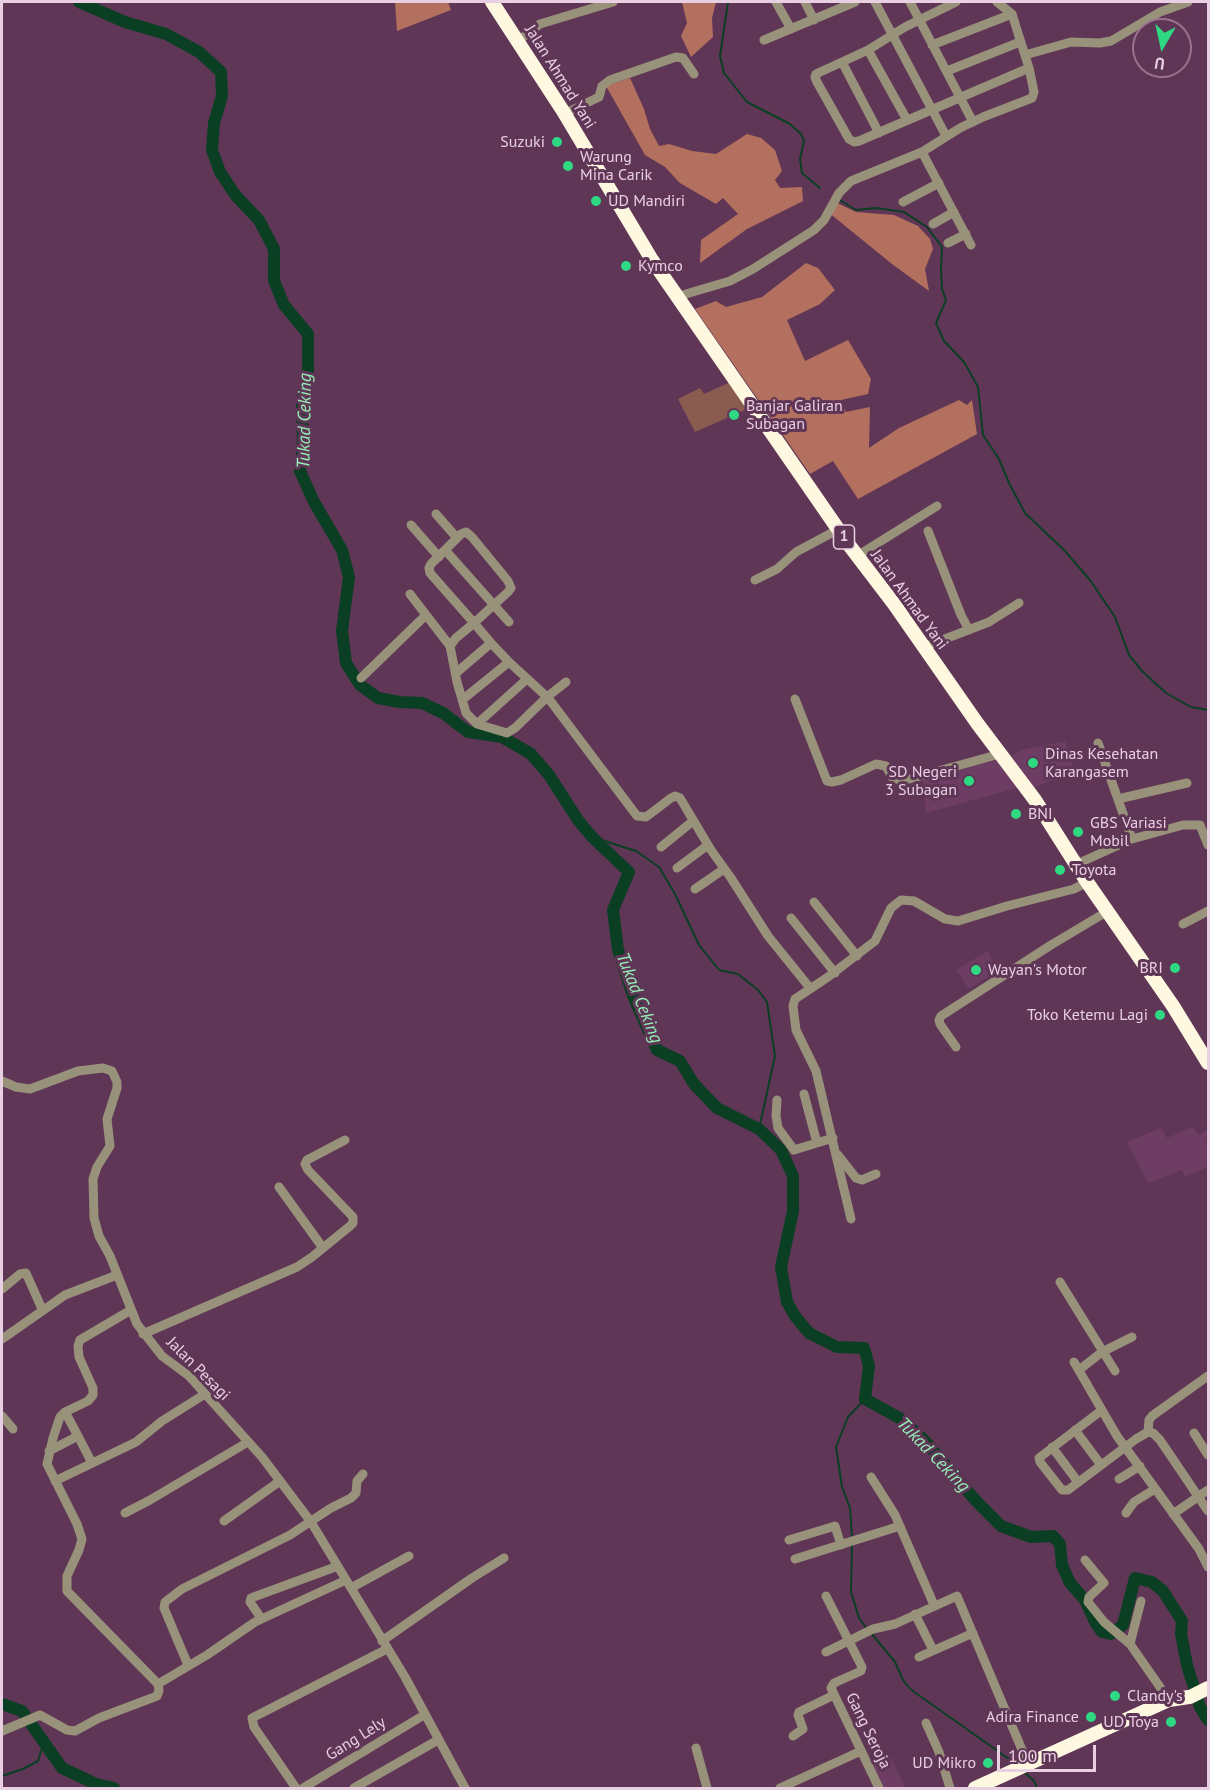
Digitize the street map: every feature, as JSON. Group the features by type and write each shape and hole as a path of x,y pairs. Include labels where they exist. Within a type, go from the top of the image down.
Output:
{"highway":[{"name":"Jalan Ahmad Yani","path":"492,2 564,114 652,260 857,556 1035,800 1209,1063"},
{"path":"1190,1697 1208,1689"},
{"path":"993,1788 1028,1767 1170,1700 1189,1697 1178,1705 1028,1767"},
{"path":"975,1788 1012,1776"}],"street":[{"path":"518,41 540,24 613,2"},
{"path":"776,2 791,29"},
{"path":"805,2 814,20"},
{"path":"875,2 946,136"},
{"path":"910,2 973,122"},
{"path":"956,2 919,20 868,50 816,74 817,82 846,135 852,141 859,141 879,133 1029,68"},
{"path":"679,296 730,281 753,269 813,230 831,210 851,181 922,152 973,122 1032,98 1034,92 1029,68 1011,14 997,2"},
{"path":"1025,55 1071,42 1111,41 1160,12 1188,2"},
{"path":"764,40 814,20 848,3"},
{"path":"932,45 1011,14"},
{"path":"947,71 1020,42"},
{"path":"868,50 907,120"},
{"path":"564,114 598,97 606,82 668,59 683,58 694,74"},
{"path":"842,62 879,133"},
{"path":"922,152 971,245"},
{"path":"903,202 939,183"},
{"path":"933,224 954,212"},
{"path":"948,243 966,234"},
{"path":"857,556 937,506"},
{"path":"436,514 457,538"},
{"path":"411,525 510,622"},
{"path":"755,580 777,569 796,552 839,529"},
{"path":"928,531 969,630"},
{"path":"450,646 456,638 474,623 510,590 510,584 470,534 463,533 457,538 429,566 430,573 474,623 491,643 547,697 637,816 646,817 675,796 680,798 768,936 810,988"},
{"path":"410,594 450,646 466,713 477,724 507,733 566,681"},
{"path":"924,647 989,622 1019,603"},
{"path":"361,678 426,615"},
{"path":"456,673 491,643"},
{"path":"462,700 509,662"},
{"path":"477,724 527,679"},
{"path":"795,699 826,781 841,780 876,764 886,766 892,777 902,781 1000,754"},
{"path":"1098,743 1132,839"},
{"path":"1118,799 1187,783"},
{"path":"661,847 693,821"},
{"path":"1077,864 1132,839 1158,831 1197,824 1203,829 1208,842"},
{"path":"677,868 708,845"},
{"path":"695,889 724,868"},
{"path":"851,1219 816,1071 796,1030 793,1017 795,999 876,941 891,908 902,900 914,901 945,919 958,921 1067,891 1088,882"},
{"path":"814,902 857,956"},
{"path":"957,1047 940,1024 941,1016 1108,911"},
{"path":"1183,924 1209,911"},
{"path":"791,918 835,972"},
{"name":"Jalan Pesagi","path":"2,1081 16,1088 30,1089 78,1071 104,1068 112,1071 117,1082 117,1089 107,1119 110,1146 94,1174 92,1196 96,1226 131,1310 143,1334 162,1356 189,1376 248,1442 311,1522 424,1715 461,1787"},
{"path":"804,1094 817,1143"},
{"path":"777,1100 778,1128 794,1150 833,1138"},
{"path":"143,1334 297,1268 350,1226 353,1223 353,1217 308,1170 305,1164 307,1160 345,1140"},
{"path":"836,1154 856,1178 862,1180 876,1174"},
{"path":"279,1187 323,1248"},
{"path":"2,1289 20,1274 26,1273 42,1310"},
{"path":"2,1339 42,1310 81,1288 117,1275"},
{"path":"1060,1282 1115,1371"},
{"path":"2,1731 44,1716 68,1730 75,1731 99,1718 157,1696 159,1691 158,1684 67,1591 67,1576 80,1550 82,1539 48,1464 57,1422 65,1412 88,1401 93,1395 93,1388 79,1357 80,1340 131,1310"},
{"path":"1132,1337 1076,1366 1125,1447 1199,1549 1209,1567"},
{"path":"1148,1432 1149,1420 1152,1416 1209,1376"},
{"path":"55,1481 143,1438 162,1421 205,1394"},
{"path":"1102,1410 1040,1456 1040,1462 1062,1490 1068,1490 1148,1432 1153,1433 1160,1440 1209,1511"},
{"path":"65,1412 92,1463"},
{"path":"2,1416 14,1428"},
{"path":"1076,1430 1101,1465"},
{"path":"1194,1433 1209,1455"},
{"path":"49,1451 78,1436"},
{"path":"125,1513 248,1442"},
{"path":"1052,1447 1078,1482"},
{"path":"1119,1479 1140,1466"},
{"path":"188,1665 164,1608 165,1602 183,1589 259,1552 354,1496 357,1481 363,1474"},
{"path":"871,1477 900,1526 934,1605"},
{"path":"224,1521 280,1481"},
{"path":"1126,1513 1134,1502 1155,1489"},
{"path":"1173,1514 1209,1490"},
{"path":"789,1540 835,1526 841,1545"},
{"path":"795,1559 900,1526"},
{"path":"351,1588 409,1556"},
{"path":"296,1788 254,1727 252,1718 384,1645 472,1578 504,1558"},
{"path":"1085,1560 1104,1580 1103,1586 1087,1599 1090,1606 1104,1622 1130,1644 1170,1700"},
{"path":"261,1618 250,1601 251,1598 338,1566"},
{"path":"158,1684 261,1618 346,1580"},
{"path":"793,1736 803,1729 799,1712 862,1669 826,1596"},
{"path":"826,1652 873,1629 895,1624 957,1596 1028,1767"},
{"path":"1130,1644 1141,1601"},
{"path":"915,1614 933,1650"},
{"path":"919,1657 973,1633"},
{"name":"Gang Seroja","path":"832,1691 879,1788"},
{"name":"Gang Lely","path":"303,1788 424,1715"},
{"path":"926,1723 939,1752 950,1788"},
{"path":"354,1788 438,1740"},
{"path":"696,1748 707,1788"},
{"path":"780,1788 861,1751"}],"shaded area":[{"path":"395,2 448,2 451,10 397,31"},
{"path":"682,2 716,2 712,18 713,37 691,57 681,36 687,23"},
{"path":"630,78 659,146 669,144 692,151 716,154 747,134 761,138 775,150 782,171 775,180 780,188 802,187 803,201 747,229 700,263 701,240 738,214 723,198 716,204 680,183 665,167 645,155 606,86"},
{"path":"835,202 856,212 894,215 918,226 930,239 933,249 925,269 929,291 828,212"},
{"path":"806,263 818,268 835,290 820,304 787,320 805,361 848,340 871,379 868,394 841,400 846,412 870,407 869,448 899,428 959,400 967,405 972,400 977,434 858,499 833,461 810,474 695,309 716,301 726,307 762,297"},
{"path":"735,380 752,407 695,432 678,399 700,388 704,394"},
{"path":"1065,741 1074,772 1032,788 1010,757 1021,750"},
{"name":"SD Negeri 3 Subagan","path":"1000,760 1020,787 926,813 922,775"},
{"name":"Wayan's Motor","path":"988,951 997,971 969,989 956,970"},
{"path":"1193,1127 1198,1135 1208,1130 1208,1137 1205,1139 1208,1148 1208,1167 1185,1177 1182,1170 1148,1183 1127,1142 1161,1128 1167,1138"},
{"path":"891,1757 905,1788 883,1788 871,1766"}],"waterway":[{"name":"Tukad Ceking","path":"79,2 125,22 166,34 199,52 221,72 222,96 214,123 212,150 220,172 236,196 259,220 274,249 274,281 284,305 308,334 308,374 302,402 303,441 300,471 314,502 342,550 349,577 342,631 346,663 360,685 378,698 422,703 443,713 468,732 502,737 531,754 549,775 578,820 592,837 629,872 613,910 618,950 634,998 657,1050 680,1061 694,1084 717,1108 759,1129 781,1150 793,1176 793,1211 781,1267 787,1302 795,1316 809,1333 837,1347 864,1348 869,1366 865,1399 903,1420 925,1441 976,1501 1001,1526 1031,1537 1053,1536 1060,1544 1062,1565 1070,1583 1085,1600 1102,1632 1111,1634 1123,1625 1135,1578 1152,1582 1163,1591 1182,1621 1181,1634 1187,1665 1200,1707 1208,1720"},
{"path":"728,2 720,56 724,73 747,102 790,124 801,134 804,141 800,159 802,173 820,188"},
{"path":"838,199 856,210 876,208 904,212 927,227 942,247 942,289 946,300 936,323 944,341 964,362 978,387 983,435 999,459 1025,513 1065,551 1090,580 1115,617 1129,655 1142,671 1166,693 1191,707 1208,710"},
{"path":"592,837 636,851 659,867 675,894 699,945 719,970 738,974 758,990 767,1002 775,1056 759,1129"},
{"path":"852,1537 850,1508 842,1487 836,1447 848,1417 865,1399"},
{"path":"852,1545 851,1592 859,1618 867,1629"},
{"path":"871,1633 895,1662 910,1689 1016,1764"},
{"path":"2,1704 22,1711 62,1768 96,1784 114,1788"},
{"path":"2,1776 38,1761 44,1742"},
{"path":"1024,1772 1034,1781 1037,1788"}],"place":[{"name":"Suzuki","path":"557,142"},
{"name":"Warung Mina Carik","path":"568,166"},
{"name":"UD Mandiri","path":"596,201"},
{"name":"Kymco","path":"626,266"},
{"name":"Banjar Galiran Subagan","path":"734,415"},
{"name":"Dinas Kesehatan Karangasem","path":"1033,763"},
{"name":"SD Negeri 3 Subagan","path":"969,781"},
{"name":"BNI","path":"1016,814"},
{"name":"GBS Variasi Mobil","path":"1078,832"},
{"name":"Toyota","path":"1060,870"},
{"name":"BRI","path":"1175,968"},
{"name":"Wayan's Motor","path":"976,970"},
{"name":"Toko Ketemu Lagi","path":"1160,1015"},
{"name":"Clandy's","path":"1115,1696"},
{"name":"Adira Finance","path":"1091,1717"},
{"name":"UD Toya","path":"1171,1722"},
{"name":"UD Mikro","path":"988,1763"}]}
